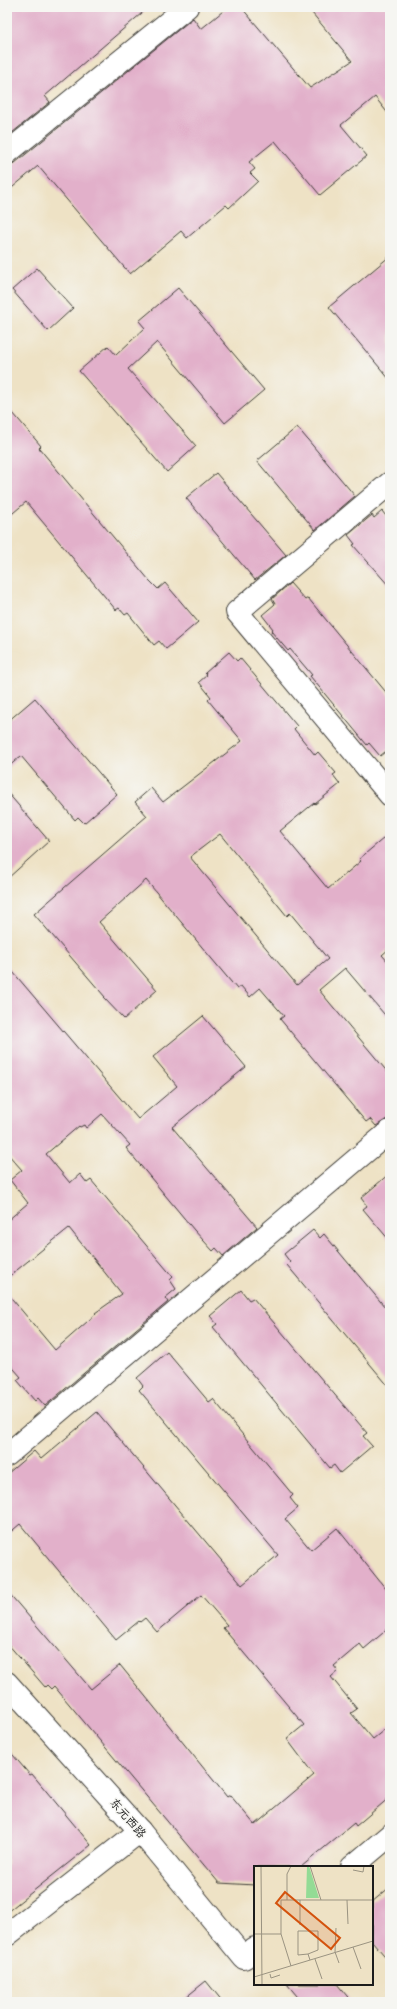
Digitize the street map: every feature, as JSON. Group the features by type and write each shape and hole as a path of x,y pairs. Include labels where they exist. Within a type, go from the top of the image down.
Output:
{"street":[{"path":"7,153 187,7"},
{"path":"390,483 237,612 390,795"},
{"path":"7,1455 390,1131"},
{"name":"东元西路","path":"7,1683 249,1953"},
{"path":"7,1935 140,1830"},
{"path":"353,1866 390,1836"}],"building":[{"path":"7,7 149,7 45,96 50,102 7,137"},
{"path":"228,7 241,7 310,88 352,61 307,7 390,7 390,116 375,97 341,125 367,156 320,195 275,141 249,162 255,169 250,173 258,181 229,208 226,205 187,238 181,231 130,274 38,166 7,192 7,165 15,163 193,18 201,29"},
{"path":"390,256 390,380 329,307"},
{"path":"37,268 73,308 48,331 12,290"},
{"path":"178,288 264,390 225,423 157,342 128,369 196,446 167,472 79,371 108,346 116,355 145,328 139,321"},
{"path":"7,406 41,446 39,448 149,580 158,589 165,583 198,622 166,649 159,641 154,645 128,613 125,615 119,608 116,610 26,502 7,518"},
{"path":"297,427 355,496 315,530 257,461"},
{"path":"216,473 286,555 255,580 186,498"},
{"path":"382,511 390,521 390,587 353,545 355,544 348,535 372,515 374,518"},
{"path":"290,583 305,600 308,598 390,697 390,748 380,756 369,743 367,745 310,676 312,675 290,649 288,651 271,631 273,629 262,615 275,604 272,599"},
{"path":"229,652 237,661 240,658 297,726 294,729 315,755 318,752 336,773 333,775 340,784 280,831 328,889 361,861 359,859 390,833 390,948 382,955 390,964 390,1021 345,968 319,990 390,1075 390,1117 376,1126 370,1119 366,1122 280,1019 284,1016 260,988 250,997 241,986 237,989 146,880 99,922 157,990 124,1019 104,998 105,997 34,914 147,816 135,802 151,788 163,802 242,741 208,700 211,697 199,682 207,675 205,673","holes":["220,834 287,916 290,913 328,959 297,985 190,857"]},
{"path":"35,698 117,794 84,823 78,817 75,820 21,756 7,768 7,722"},
{"path":"7,792 49,841 7,879"},
{"path":"7,965 138,1119 177,1086 153,1057 203,1016 246,1067 172,1127 257,1227 223,1256 216,1248 213,1251 194,1230 126,1148 130,1145 102,1114 86,1128 84,1125 79,1126 46,1154 70,1183 80,1174 87,1183 91,1180 173,1277 170,1280 176,1289 165,1298 168,1302 45,1406 38,1398 35,1401 17,1380 21,1377 7,1361 7,1293 55,1350 96,1314 95,1313 122,1294 69,1228 7,1278 7,1221 28,1203 10,1180 22,1170 7,1153"},
{"path":"390,1173 390,1241 363,1209 367,1206 361,1198"},
{"path":"313,1230 320,1238 324,1234 390,1313 390,1388 287,1265 290,1262 284,1254"},
{"path":"241,1290 249,1300 253,1298 367,1433 363,1436 372,1446 340,1473 334,1465 330,1468 213,1327 217,1324 210,1316"},
{"path":"167,1352 209,1402 213,1399 293,1495 290,1498 298,1508 285,1519 311,1550 337,1528 390,1594 390,1627 364,1649 360,1644 334,1666 338,1671 331,1677 357,1709 351,1713 373,1739 390,1725 390,1797 356,1826 354,1823 302,1866 254,1866 254,1885 219,1883 54,1686 51,1689 47,1685 45,1687 7,1643 7,1591 91,1689 120,1665 227,1797 230,1795 255,1825 314,1775 287,1739 304,1725 223,1628 227,1625 201,1595 157,1632 145,1618 140,1622 139,1621 116,1640 20,1524 7,1535 7,1474 34,1451 41,1459 97,1412 242,1585 278,1555 139,1390 143,1386 137,1378"},
{"path":"7,1748 30,1775 32,1774 91,1845 7,1912"},
{"path":"390,1887 390,1962 373,1942 373,1901"},
{"path":"206,1981 223,2002 180,2002"},
{"path":"288,1985 338,1985 352,2002 302,2002"}]}
